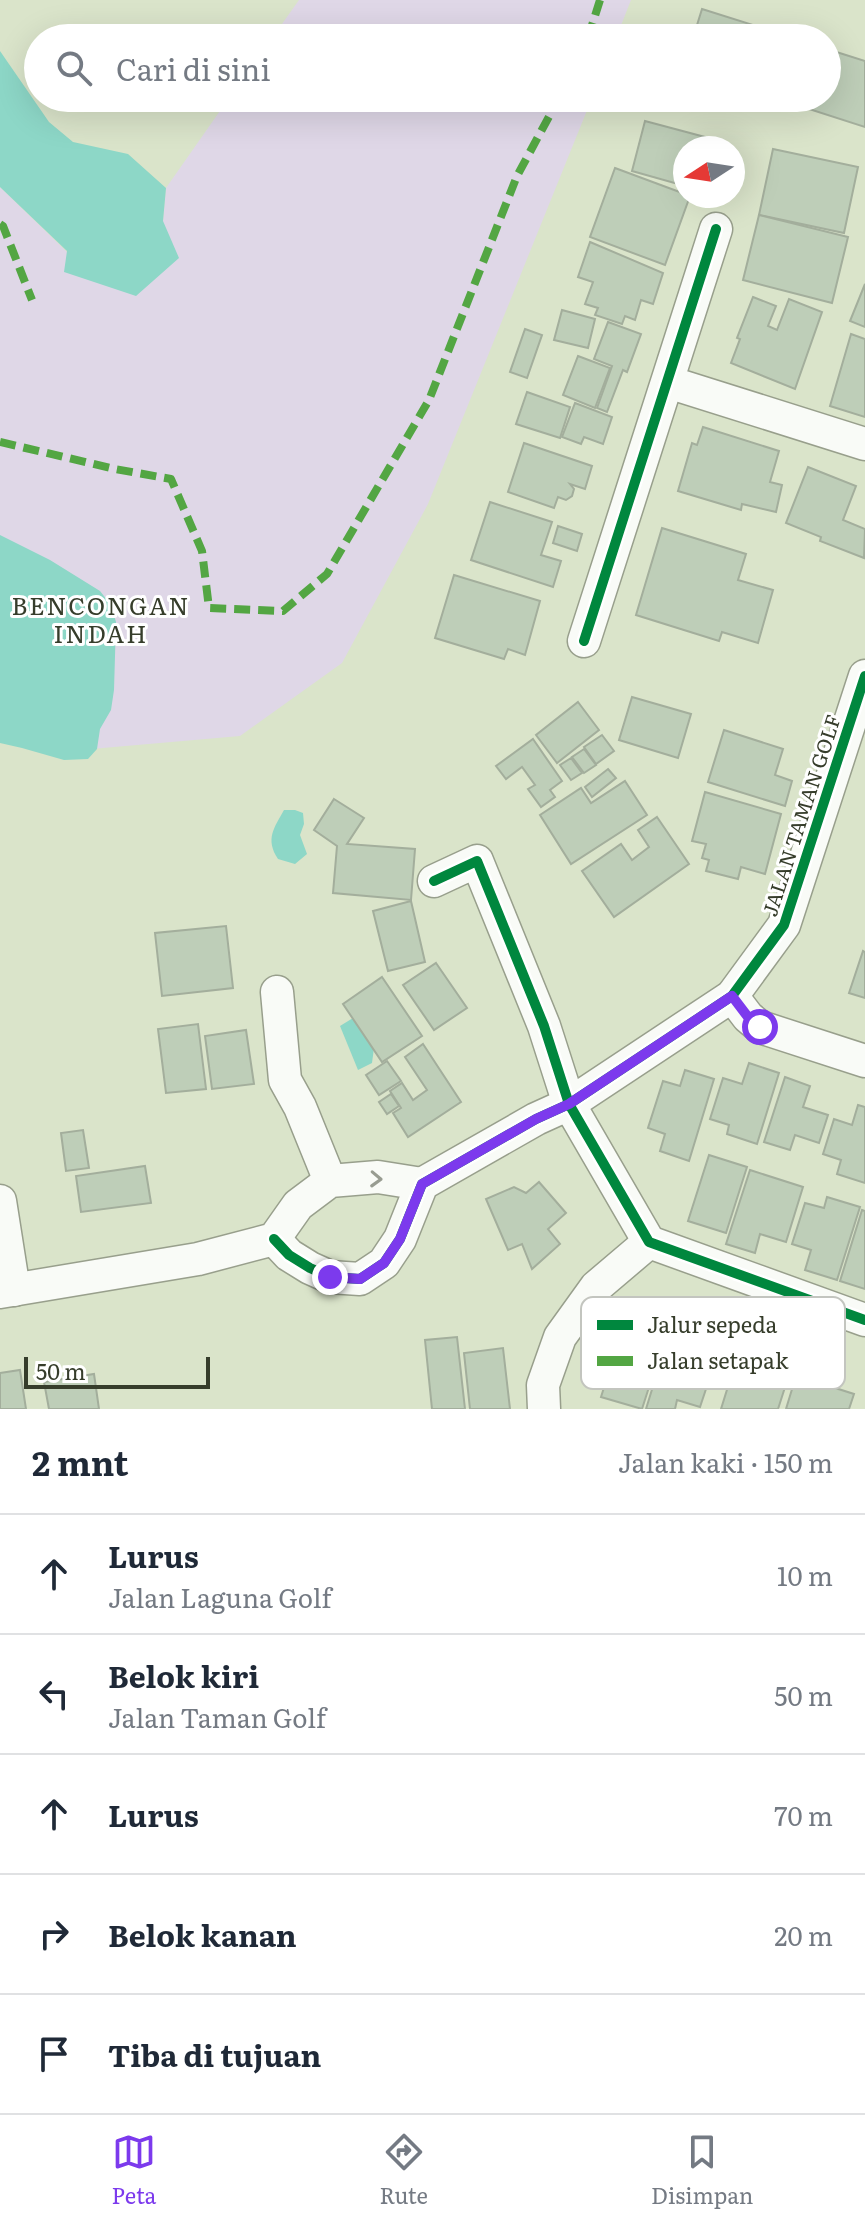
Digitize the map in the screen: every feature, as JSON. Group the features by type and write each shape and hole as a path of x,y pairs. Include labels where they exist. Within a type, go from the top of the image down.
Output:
{"street":[{"path":"584,641 716,229"},
{"path":"668,382 865,444"},
{"name":"JALAN TAMAN GOLF","path":"422,1184 536,1119 569,1104 732,996 784,925 854,744 865,676"},
{"path":"434,881 477,861 544,1026 569,1104 649,1242 801,1297"},
{"path":"277,992 285,1080 300,1107 330,1181"},
{"path":"732,996 760,1027 865,1061"},
{"path":"0,1201 7,1291 198,1259 274,1239 298,1205 330,1181 378,1177 422,1184 400,1239 384,1263 360,1279 330,1277 310,1268 289,1255 274,1239"},
{"path":"589,1297 596,1287 649,1242"},
{"path":"544,1409 543,1385 560,1337 581,1308"},
{"path":"845,1313 865,1320"}],"shaded area":[{"path":"299,0 631,0 622,24 282,24"},
{"path":"219,112 586,112 428,504 342,663 240,736 57,752 0,739 0,187 67,252 163,221 166,188"}],"water":[{"path":"0,51 24,86 24,112 42,112 73,142 128,154 166,188 163,221 179,258 136,296 64,272 67,251 0,187"},
{"path":"0,535 50,560 100,591 111,605 116,622 114,690 111,710 100,729 97,749 88,759 64,760 0,743"},
{"path":"284,810 303,813 304,824 300,835 307,854 295,864 278,859 272,845 272,834"},
{"path":"353,1018 375,1040 372,1063 358,1070 340,1026"}],"building":[{"path":"702,9 750,24 697,24"},
{"path":"841,53 865,61 865,127 818,112 841,112"},
{"path":"645,121 701,136 673,136 673,183 632,171"},
{"path":"773,149 858,167 844,233 759,215"},
{"path":"615,168 673,190 673,208 686,208 665,265 590,237"},
{"path":"759,215 848,237 832,303 743,280"},
{"path":"590,242 663,273 653,304 641,300 635,320 625,316 622,324 595,315 598,308 585,304 593,282 578,277"},
{"path":"865,284 865,327 850,321"},
{"path":"753,297 776,306 768,326 777,330 789,299 822,312 795,389 731,363"},
{"path":"562,310 595,319 588,348 554,340"},
{"path":"608,322 641,334 607,412 597,408 612,366 594,359"},
{"path":"525,329 542,335 527,378 510,372"},
{"path":"851,334 865,339 865,417 830,406"},
{"path":"578,356 610,368 595,408 563,395"},
{"path":"527,392 570,407 560,438 516,424"},
{"path":"575,403 612,417 603,444 584,437 581,444 562,437"},
{"path":"703,427 779,451 770,482 782,485 776,512 742,504 741,510 678,491 692,443 697,445"},
{"path":"524,443 592,466 585,489 570,484 574,489 572,496 566,500 558,497 554,508 508,492"},
{"path":"808,467 856,486 843,520 865,529 864,558 820,541 821,537 786,523"},
{"path":"490,502 552,522 541,555 561,561 553,587 471,560"},
{"path":"558,526 582,534 577,551 553,543"},
{"path":"662,528 746,554 738,580 773,590 758,643 722,632 719,641 636,615"},
{"path":"454,575 540,601 525,655 508,649 504,659 435,638"},
{"path":"632,697 691,714 678,758 619,740"},
{"path":"578,702 599,730 557,763 536,735"},
{"path":"724,730 783,749 775,775 792,781 785,806 708,782"},
{"path":"602,735 614,751 596,764 584,747"},
{"path":"533,739 562,781 550,790 555,797 541,807 528,789 535,785 522,767 506,779 496,766"},
{"path":"584,749 596,765 584,773 572,757"},
{"path":"571,758 582,773 571,780 560,765"},
{"path":"608,769 616,778 592,797 585,787"},
{"path":"625,781 647,815 571,864 540,815 581,788 591,803"},
{"path":"705,792 781,814 765,874 741,867 738,879 706,871 709,860 702,858 706,844 692,841"},
{"path":"334,799 364,818 347,844 415,849 411,900 333,893 337,846 314,830"},
{"path":"657,817 689,864 614,917 582,871 621,844 632,860 649,847 638,830"},
{"path":"411,901 425,962 388,971 373,911"},
{"path":"226,926 233,988 162,996 155,933"},
{"path":"865,952 865,998 849,993"},
{"path":"436,963 467,1008 434,1030 403,985"},
{"path":"382,977 422,1036 382,1062 343,1004"},
{"path":"198,1024 206,1089 166,1093 158,1029"},
{"path":"246,1030 254,1084 212,1089 205,1036"},
{"path":"423,1044 461,1102 408,1137 393,1113 401,1108 390,1091 402,1083 413,1100 427,1090 405,1057"},
{"path":"387,1061 401,1081 379,1095 366,1075"},
{"path":"749,1063 779,1073 757,1144 727,1134 729,1125 710,1119 723,1078 742,1084"},
{"path":"685,1070 714,1079 689,1161 660,1151 665,1134 648,1128 663,1081 680,1086"},
{"path":"785,1077 810,1086 803,1107 828,1115 819,1143 795,1135 790,1150 764,1142"},
{"path":"391,1094 399,1106 387,1114 379,1102"},
{"path":"858,1105 865,1107 865,1183 837,1174 841,1160 823,1154 834,1119 852,1125"},
{"path":"83,1130 89,1168 66,1171 61,1133"},
{"path":"709,1155 747,1167 726,1233 688,1221"},
{"path":"145,1166 151,1203 81,1212 76,1176"},
{"path":"750,1170 803,1187 786,1242 760,1234 755,1253 726,1244"},
{"path":"539,1182 566,1213 548,1229 560,1244 532,1269 522,1244 508,1250 486,1199 514,1187 526,1193"},
{"path":"827,1197 860,1207 837,1280 805,1270 811,1250 792,1244 805,1203 824,1208"},
{"path":"862,1210 865,1211 865,1289 840,1281"},
{"path":"457,1337 465,1409 432,1409 425,1340"},
{"path":"503,1348 510,1409 470,1409 464,1353"},
{"path":"20,1370 26,1409 0,1409 0,1373"},
{"path":"94,1374 99,1409 49,1409 44,1382"},
{"path":"604,1389 648,1389 642,1409 601,1397"},
{"path":"652,1389 706,1389 700,1407 677,1400 675,1409 646,1409"},
{"path":"727,1389 784,1389 778,1409 721,1409"},
{"path":"792,1389 838,1389 854,1394 849,1409 786,1409"}],"marked path":[{"path":"592,24 600,0"},
{"path":"0,442 171,479 202,551 209,608 283,611 327,574 429,400 517,176 551,112"},
{"path":"0,224 32,300"}],"cycle path":[{"path":"584,641 716,229"},
{"path":"434,881 477,861 544,1026 569,1104 732,996 784,925 865,676"},
{"path":"274,1239 289,1255 310,1268 330,1277 360,1279 384,1263 400,1239 422,1184 536,1119 569,1104 649,1242 801,1297"},
{"path":"845,1313 865,1320"}],"district":[{"name":"BENCONGAN INDAH","path":"101,618"}],"route":[{"path":"330,1277 360,1279 384,1263 400,1239 422,1184 536,1119 569,1104 732,996 760,1027"}]}
